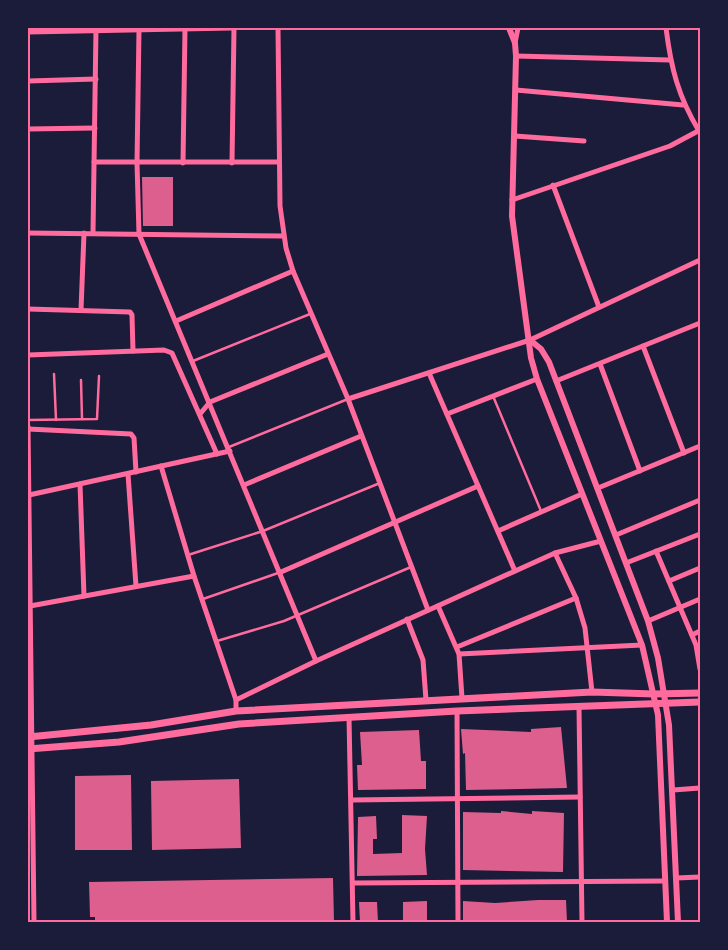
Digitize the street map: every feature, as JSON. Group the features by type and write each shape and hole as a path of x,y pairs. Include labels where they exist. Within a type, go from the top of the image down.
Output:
{"main road":[{"path":"30,737 151,725 236,711 592,692 700,693"},
{"path":"30,749 119,742 239,724 457,711 700,702"}],"street":[{"path":"28,32 96,29 233,28 232,163"},
{"path":"278,28 278,162 283,236 293,271 348,399 428,610"},
{"path":"509,28 515,43"},
{"path":"518,28 515,43 516,90 512,200 523,307 530,340 532,364 642,645 654,694 658,715 666,881 666,922"},
{"path":"512,200 670,146 700,131 683,105 670,60 666,28"},
{"path":"93,233 96,29"},
{"path":"183,163 184,29"},
{"path":"139,30 137,163 139,234 281,572 316,661"},
{"path":"516,56 670,60"},
{"path":"28,80 96,80"},
{"path":"516,90 683,105"},
{"path":"28,129 95,128"},
{"path":"514,136 584,141"},
{"path":"94,162 278,162"},
{"path":"554,186 599,307"},
{"path":"28,233 283,236"},
{"path":"81,310 84,233"},
{"path":"348,399 530,340 700,260"},
{"path":"176,321 293,271"},
{"path":"28,309 130,312 132,315 133,351"},
{"path":"556,380 700,323"},
{"path":"530,340 545,355 556,380 648,621 667,703 673,790 678,922"},
{"path":"643,346 684,452"},
{"path":"28,355 164,350 172,353 217,454"},
{"path":"200,414 210,402 328,354"},
{"path":"600,364 640,471"},
{"path":"430,373 515,571"},
{"path":"448,414 537,379"},
{"path":"34,922 30,749 28,428 131,434 134,438 136,472"},
{"path":"244,485 361,436"},
{"path":"598,488 700,446"},
{"path":"29,495 217,454 230,449"},
{"path":"161,466 194,576 236,700 236,711"},
{"path":"128,474 136,586"},
{"path":"80,484 84,596"},
{"path":"281,572 478,486"},
{"path":"498,531 582,494"},
{"path":"616,535 700,500"},
{"path":"626,563 700,534"},
{"path":"236,700 407,619 555,553 601,541"},
{"path":"656,551 692,635 700,661 700,669"},
{"path":"555,553 576,598 588,647 592,692"},
{"path":"669,581 700,568"},
{"path":"30,606 194,576"},
{"path":"457,647 576,598"},
{"path":"648,621 700,599"},
{"path":"438,606 459,654 462,698"},
{"path":"407,619 423,660 426,700"},
{"path":"692,635 700,631"},
{"path":"459,654 642,645"},
{"path":"578,707 582,922"},
{"path":"457,711 459,799 458,922"},
{"path":"349,717 353,922"},
{"path":"673,790 700,788"},
{"path":"352,800 580,797"},
{"path":"676,878 700,877"},
{"path":"353,883 666,881"}],"lane":[{"path":"193,361 311,314"},
{"path":"54,374 56,420"},
{"path":"28,420 96,419 99,417 99,376"},
{"path":"81,380 82,419"},
{"path":"493,395 542,512"},
{"path":"230,449 348,399"},
{"path":"188,555 263,531 380,483"},
{"path":"216,642 298,615 411,567"},
{"path":"202,599 281,572"}],"building":[{"path":"142,177 173,177 173,226 143,226"},
{"path":"561,727 567,788 466,790 465,753 463,754 461,729 531,732 531,729"},
{"path":"419,730 421,761 426,761 426,789 358,790 357,765 362,765 360,732"},
{"path":"131,775 132,850 75,850 75,776"},
{"path":"239,779 241,848 152,850 151,781"},
{"path":"501,811 532,814 532,811 564,813 563,872 463,870 463,812 501,813"},
{"path":"402,815 427,816 425,849 427,875 357,876 358,817 376,816 377,839 373,839 373,854 402,853"},
{"path":"333,878 334,922 95,922 95,917 90,917 89,882"},
{"path":"566,900 567,922 463,922 463,901 495,903"},
{"path":"427,901 427,922 403,922 403,902"},
{"path":"359,902 377,902 378,922 360,922"}]}
